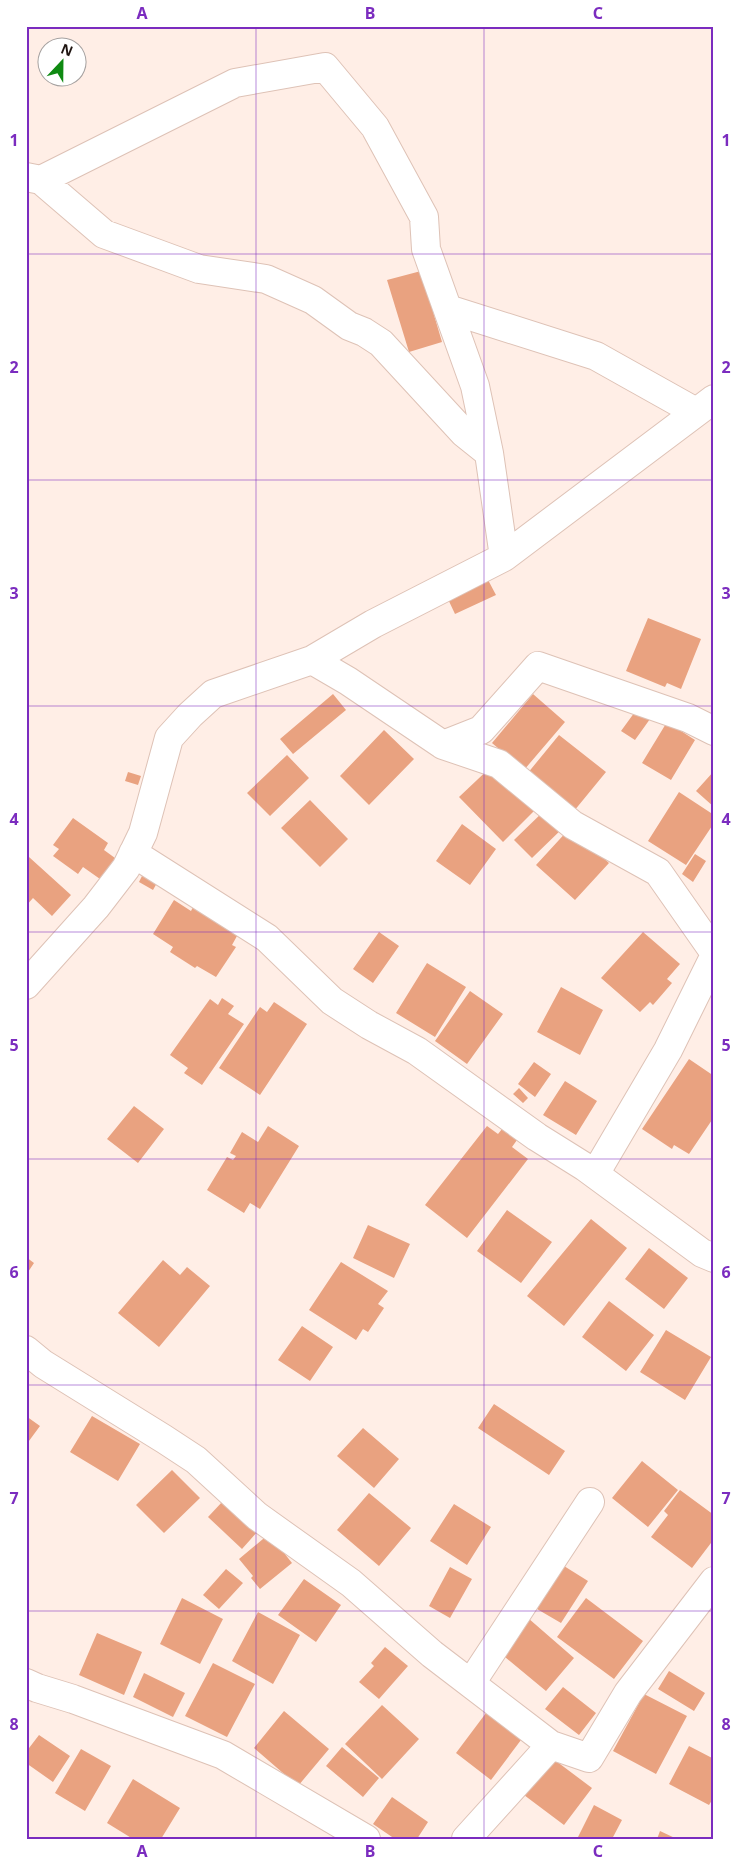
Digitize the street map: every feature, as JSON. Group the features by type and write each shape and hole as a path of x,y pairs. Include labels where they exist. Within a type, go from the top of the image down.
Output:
{"street":[{"path":"489,454 464,433 381,343 343,322 313,300 266,279 199,269 104,234 34,179 234,83 325,67 375,127 424,216 426,249 475,386 489,454 504,557"},
{"path":"26,985 96,907 126,868 143,833 169,738 190,715 214,694 312,660 373,624 504,557 705,406 596,356 448,309"},
{"path":"312,660 348,680 443,745 499,764 573,825 658,872 714,952"},
{"path":"443,745 481,730 538,666 688,718 714,732"},
{"path":"133,853 267,938 332,1001 417,1051 536,1137 595,1174 702,1253 714,1258"},
{"path":"595,1174 668,1050 714,957"},
{"path":"32,1358 196,1460 257,1516 351,1583 432,1654 551,1745 589,1758 628,1694 714,1582"},
{"path":"471,1683 590,1502"},
{"path":"30,1692 73,1699 223,1755 366,1839"},
{"path":"466,1839 551,1745"}],"building":[{"path":"421,271 442,342 409,352 387,280"},
{"path":"487,578 496,595 455,614 447,597"},
{"path":"648,618 701,639 681,689 667,683 665,687 626,671"},
{"path":"333,694 346,710 293,754 280,739"},
{"path":"533,694 565,722 524,770 492,743"},
{"path":"637,709 650,719 635,740 621,731"},
{"path":"667,722 695,740 671,780 642,763"},
{"path":"384,730 414,759 369,805 340,776"},
{"path":"559,735 606,772 574,811 527,774"},
{"path":"287,755 309,778 270,816 247,793"},
{"path":"495,763 538,807 503,842 459,797"},
{"path":"714,771 714,807 696,791"},
{"path":"128,772 141,776 138,785 125,781"},
{"path":"679,792 714,815 714,823 686,865 648,841"},
{"path":"310,800 348,839 320,867 281,828"},
{"path":"547,808 565,826 532,858 514,840"},
{"path":"73,818 108,843 104,850 115,858 100,879 83,867 78,874 53,856 59,849 53,845"},
{"path":"462,824 496,849 470,885 436,861"},
{"path":"570,828 609,863 575,900 536,865"},
{"path":"695,854 706,861 693,882 682,874"},
{"path":"29,857 71,895 52,916 33,898 26,906 26,861"},
{"path":"147,866 162,874 153,890 139,882"},
{"path":"174,900 191,911 196,901 213,912 209,918 237,936 232,945 236,947 216,977 197,966 195,968 170,952 173,947 153,934"},
{"path":"379,932 399,946 373,983 353,969"},
{"path":"643,932 680,964 667,979 672,983 653,1005 650,1002 640,1012 601,978"},
{"path":"427,963 466,987 435,1037 396,1013"},
{"path":"561,987 603,1010 580,1055 537,1032"},
{"path":"470,991 503,1014 467,1064 435,1041"},
{"path":"222,998 234,1006 228,1014 244,1024 202,1085 184,1073 188,1068 170,1055 210,999 218,1005"},
{"path":"274,1002 307,1024 260,1095 219,1068 260,1007 267,1012"},
{"path":"689,1059 714,1076 714,1117 689,1154 674,1145 672,1149 642,1129"},
{"path":"534,1062 551,1074 535,1097 518,1084"},
{"path":"565,1081 597,1101 576,1135 543,1115"},
{"path":"519,1088 528,1098 523,1103 513,1094"},
{"path":"134,1106 164,1129 138,1163 107,1139"},
{"path":"268,1126 299,1146 260,1209 250,1203 244,1213 207,1190 227,1157 233,1160 236,1156 230,1153 242,1132 258,1142"},
{"path":"487,1126 498,1134 502,1129 517,1140 512,1147 528,1159 467,1238 425,1205"},
{"path":"507,1210 552,1242 521,1283 477,1251"},
{"path":"591,1219 627,1248 564,1326 527,1296"},
{"path":"368,1225 410,1244 394,1278 353,1258"},
{"path":"649,1248 688,1278 664,1309 625,1279"},
{"path":"26,1257 34,1263 26,1275"},
{"path":"163,1260 180,1275 187,1267 210,1286 159,1347 118,1313"},
{"path":"341,1262 388,1291 378,1304 384,1308 368,1332 363,1329 356,1340 309,1310"},
{"path":"609,1301 654,1335 626,1371 582,1337"},
{"path":"302,1326 333,1347 310,1381 278,1360"},
{"path":"666,1330 711,1357 685,1400 640,1372"},
{"path":"494,1404 565,1451 549,1475 478,1428"},
{"path":"26,1416 40,1426 26,1445"},
{"path":"92,1416 140,1444 118,1481 70,1452"},
{"path":"363,1428 399,1459 374,1488 337,1456"},
{"path":"642,1461 678,1490 648,1527 612,1498"},
{"path":"172,1470 200,1498 164,1533 136,1505"},
{"path":"680,1490 714,1515 714,1539 692,1568 651,1537 668,1515 664,1511"},
{"path":"369,1493 411,1528 379,1566 337,1530"},
{"path":"223,1501 257,1532 242,1549 208,1517"},
{"path":"454,1504 491,1527 467,1565 430,1541"},
{"path":"269,1534 292,1563 260,1589 251,1578 253,1576 239,1559"},
{"path":"564,1566 588,1581 561,1623 537,1609"},
{"path":"450,1567 472,1579 450,1618 429,1606"},
{"path":"226,1569 243,1583 219,1609 203,1595"},
{"path":"304,1579 341,1605 316,1642 278,1615"},
{"path":"182,1598 223,1619 200,1664 160,1644"},
{"path":"586,1598 643,1641 614,1679 557,1637"},
{"path":"258,1612 300,1635 273,1684 232,1661"},
{"path":"528,1618 574,1658 546,1691 499,1652"},
{"path":"97,1633 142,1652 124,1695 79,1675"},
{"path":"385,1647 408,1666 379,1699 359,1682 374,1666 371,1663"},
{"path":"213,1663 255,1684 227,1737 185,1716"},
{"path":"669,1671 705,1693 694,1711 658,1689"},
{"path":"144,1673 185,1693 173,1717 133,1697"},
{"path":"563,1687 596,1713 579,1735 545,1709"},
{"path":"644,1694 687,1716 656,1774 613,1751"},
{"path":"382,1705 419,1739 382,1779 345,1744"},
{"path":"284,1711 329,1749 298,1786 254,1748"},
{"path":"486,1713 521,1740 491,1780 456,1753"},
{"path":"39,1735 70,1756 53,1782 26,1763 26,1752"},
{"path":"689,1746 714,1759 714,1797 709,1805 669,1784"},
{"path":"342,1747 379,1778 363,1797 326,1766"},
{"path":"81,1749 111,1766 85,1811 55,1793"},
{"path":"552,1758 592,1788 564,1825 524,1795"},
{"path":"133,1779 180,1808 161,1839 133,1839 107,1823"},
{"path":"392,1797 428,1822 417,1839 395,1839 373,1824"},
{"path":"594,1805 622,1820 612,1839 577,1839"},
{"path":"660,1831 677,1839 657,1839"}]}
